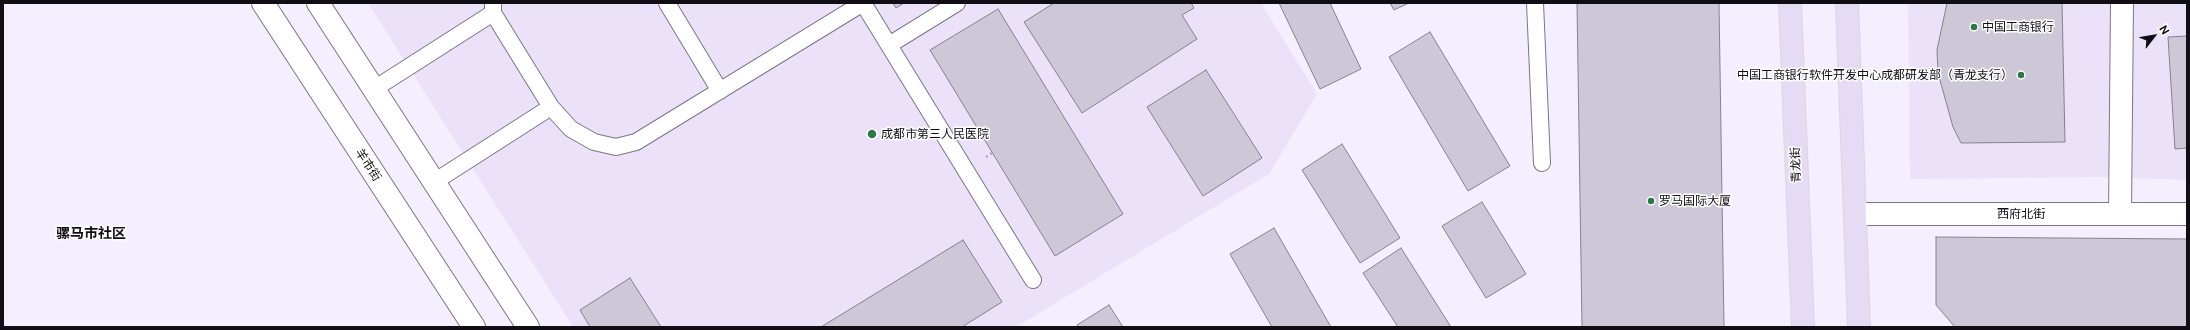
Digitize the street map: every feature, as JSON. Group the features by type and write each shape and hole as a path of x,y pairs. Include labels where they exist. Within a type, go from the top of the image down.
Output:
{"main road":[{"name":"羊市街","path":"263,3 474,327"},
{"path":"318,3 528,327"},
{"name":"青龙街","path":"1790,3 1803,327"},
{"path":"1847,3 1859,327"},
{"path":"2120,214 2122,3"},
{"name":"西府北街","path":"1855,214 2187,214"}],"lane":[{"path":"667,3 720,91"},
{"path":"374,89 493,8 551,107 571,129 594,142 616,147 636,142 863,3 1033,280"},
{"path":"889,45 957,3"},
{"path":"1535,3 1542,163"},
{"path":"434,182 551,107"}],"shaded area":[{"name":"成都市第三人民医院","path":"368,3 1261,3 1317,94 1269,174 1016,327 573,327"},
{"path":"1908,3 2187,3 2187,180 2101,177 1910,179"}],"building":[{"path":"893,3 904,3 896,8"},
{"path":"1054,3 1191,3 1194,8 1182,15 1197,39 1082,113 1024,22"},
{"path":"1279,3 1330,3 1361,69 1320,89"},
{"path":"1390,3 1409,3 1394,10"},
{"name":"罗马国际大厦","path":"1577,3 1719,3 1724,327 1582,327"},
{"path":"1947,3 2062,3 2065,142 1961,143 1953,127 1938,73 1937,50"},
{"path":"998,9 1123,214 1055,256 930,50"},
{"path":"1430,32 1510,166 1468,191 1389,57"},
{"path":"2187,36 2187,148 2175,149 2168,37"},
{"path":"1206,70 1262,158 1203,196 1147,107"},
{"path":"1342,144 1400,238 1360,263 1302,170"},
{"path":"1482,202 1526,274 1486,298 1442,226"},
{"path":"1274,228 1331,327 1272,327 1230,254"},
{"path":"1936,237 2187,239 2187,327 1955,327 1936,305"},
{"path":"963,240 1002,302 962,327 821,327"},
{"path":"1401,248 1451,327 1398,327 1363,273"},
{"path":"630,278 661,327 590,327 580,310"},
{"path":"1109,305 1123,327 1078,327 1077,325"}],"place":[{"name":"中国工商银行","path":"1974,27"},
{"name":"中国工商银行软件开发中心成都研发部（青龙支行）","path":"2021,75"},
{"name":"成都市第三人民医院","path":"872,134"},
{"name":"罗马国际大厦","path":"1651,201"}],"district":[{"name":"骡马市社区","path":"91,234"}]}
